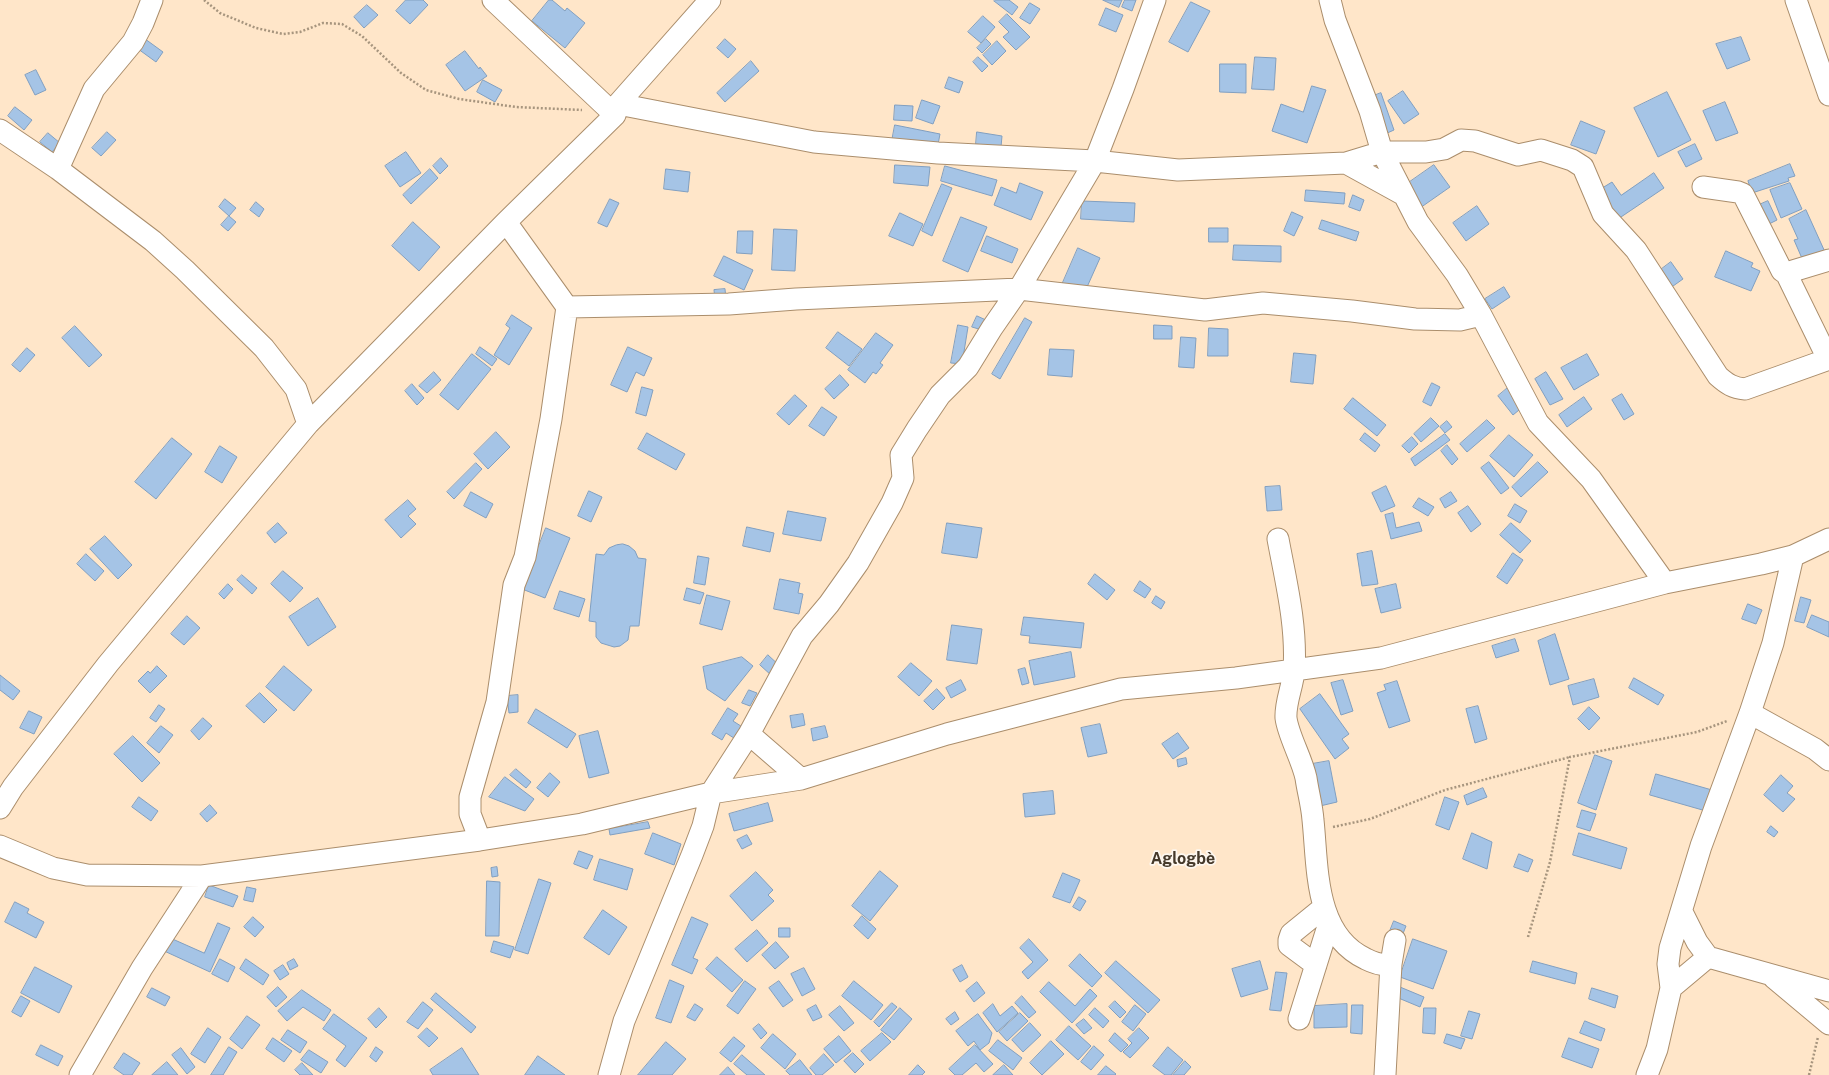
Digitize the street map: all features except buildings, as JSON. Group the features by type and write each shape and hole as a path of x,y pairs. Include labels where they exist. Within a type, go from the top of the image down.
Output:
{"street":[{"path":"58,169 94,89 133,42 143,23 152,0"},
{"path":"0,808 13,788 108,664 308,424 615,110 710,0"},
{"path":"609,1075 624,1021 692,855 703,826 711,794 749,734 802,636 846,582 892,503 903,478 901,455 916,429 940,395 968,367 992,328 1019,289 1095,161 1124,89 1155,0"},
{"path":"1330,0 1335,20 1370,111 1382,152 1418,222 1457,275 1481,315 1538,423 1591,479 1665,583"},
{"path":"1799,1 1829,95"},
{"path":"502,3 615,110 814,142 938,153 1095,161 1178,170 1346,163 1382,152 1426,152 1444,149 1461,140 1475,141 1497,150 1518,155 1541,150 1572,160 1582,167 1603,214 1636,250 1714,370 1726,383 1734,388 1745,389 1828,359 1786,273 1782,271 1743,194 1703,187"},
{"path":"0,130 58,169 153,241 185,270 264,348 296,389 308,424"},
{"path":"1346,163 1404,195"},
{"path":"480,840 470,814 470,796 497,702 502,659 514,585 525,557 550,419 567,307 506,222"},
{"path":"1786,273 1829,260"},
{"path":"567,307 729,304 796,299 1019,289 1205,310 1263,303 1352,310 1415,320 1460,320 1481,315"},
{"path":"0,846 53,868 87,875 202,876 480,840 582,824 711,794 801,779 947,734 1121,689 1294,671 1381,658 1665,583 1761,564 1793,556 1829,538"},
{"path":"1278,539 1293,623 1294,671 1286,709 1286,720 1305,775 1313,819 1314,842 1326,916 1316,964 1299,1019"},
{"path":"1647,1075 1657,1049 1672,988 1668,964 1670,948 1701,846 1750,713 1773,643 1793,556"},
{"path":"1750,713 1815,749 1829,760"},
{"path":"749,734 801,779"},
{"path":"80,1075 142,968 202,876"},
{"path":"1682,912 1697,942 1708,957 1829,991"},
{"path":"1326,916 1348,947 1362,957 1373,962 1387,965 1392,964"},
{"path":"1316,964 1289,945 1289,940 1291,934 1326,916"},
{"path":"1386,1075 1392,964 1395,940"},
{"path":"1672,988 1708,957"},
{"path":"1772,976 1826,1022"}],"path":[{"path":"204,0 220,13 256,28 283,34 300,32 323,23 342,24 362,36 401,73 426,90 459,99 516,107 615,110"},
{"path":"1314,842 1333,827 1370,819 1445,790 1570,757 1697,732 1750,713"},
{"path":"1528,937 1550,862 1570,757"},
{"path":"1809,1075 1826,1022"}],"district":[{"name":"Aglogbè","path":"1183,859"}]}
